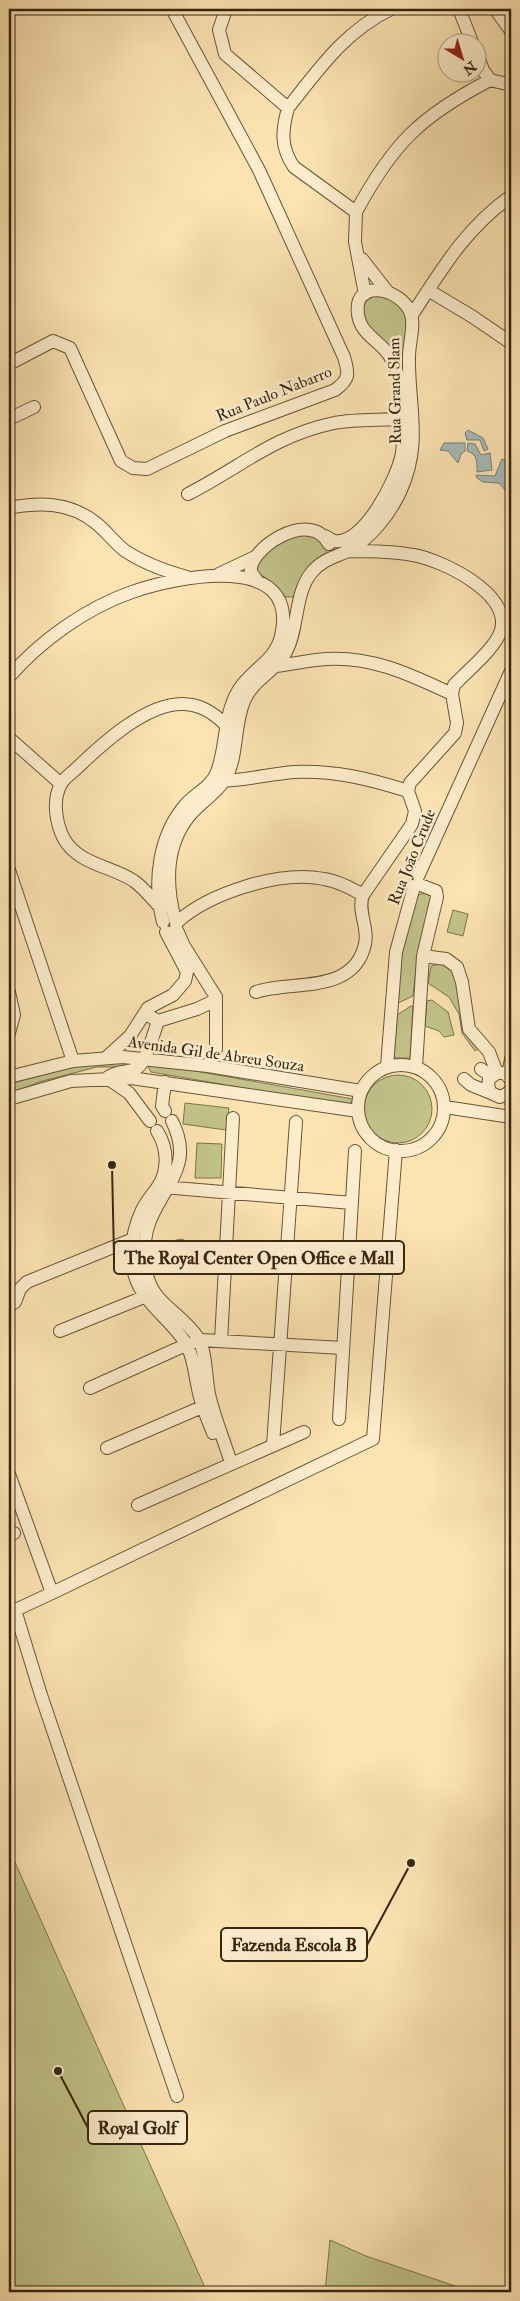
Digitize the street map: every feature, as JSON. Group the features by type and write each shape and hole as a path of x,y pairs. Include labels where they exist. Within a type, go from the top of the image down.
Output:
{"street":[{"name":"Rua Paulo Nabarro","path":"9,364 53,341 70,348 122,461 133,468 146,468 225,431 335,390 345,382 348,371 344,357 259,170 172,9"},
{"path":"226,9 219,30 225,54 288,108"},
{"path":"356,212 294,167 287,157 283,137 288,108 340,43 366,23 391,9"},
{"path":"460,9 468,32"},
{"path":"495,9 511,31"},
{"path":"488,77 490,80 511,85"},
{"path":"387,291 376,289 365,294 357,250 356,212 376,174 416,127 437,110 490,80"},
{"path":"412,315 465,236 511,196"},
{"name":"Rua Grand Slam","path":"144,1012 151,1006 173,995 187,977 171,925 168,896 168,882 174,845 191,813 230,767 245,698 271,665 287,651 308,578 320,564 348,551 367,536 391,508 401,490 411,457 409,355 412,315 403,302 387,291 368,269 357,250"},
{"path":"428,290 511,343"},
{"name":"Rua Grand Slam","path":"325,536 335,541 342,540 364,524 382,502 400,462 409,418 400,380 391,358 360,323 357,311 365,294"},
{"path":"391,358 404,359 409,355"},
{"path":"9,419 34,407"},
{"path":"188,494 244,459 299,433 345,422 409,418"},
{"path":"9,508 40,504 76,510 97,523 123,549 138,559 187,577"},
{"path":"215,576 256,557 291,530 306,529 325,536 331,547 331,558"},
{"path":"367,536 380,546 394,552"},
{"path":"256,992 269,988 327,982 350,969 362,953 365,945 366,928 361,904 363,895 412,824 415,811 408,791 410,783 455,734 457,723 452,694 454,685 498,640 503,623 497,605 481,588 453,570 428,558 394,552 348,551"},
{"path":"256,557 250,568 258,582"},
{"path":"138,559 148,570 149,575 146,587"},
{"path":"9,677 28,657 82,616 114,598 146,587 187,577 234,575 258,582 273,593 280,604 291,603 301,598"},
{"name":"Rua Grand Slam","path":"208,1066 216,1049 216,1000 159,906 158,870 169,832 180,812 218,781 225,724 238,690 246,680 271,665 281,636 280,604"},
{"path":"271,665 324,659 366,661 404,671 452,694"},
{"name":"Rua João Crude","path":"387,1066 396,952 415,883 511,671"},
{"path":"159,906 134,881 86,860 68,845 60,831 56,811 61,784 113,735 163,708 180,704 197,706 215,715 225,724"},
{"path":"9,738 61,784"},
{"path":"218,781 295,772 326,772 367,778 408,791"},
{"path":"9,870 73,1061"},
{"path":"171,925 188,912 223,895 282,880 324,879 339,882 363,895"},
{"path":"415,883 436,891 437,894 423,956 416,1066"},
{"path":"423,956 446,959 457,967 461,978 469,1029 489,1052 498,1075"},
{"path":"9,992 14,1015 10,1031"},
{"path":"106,1057 130,1036 144,1012 158,1021 198,1009 216,1000"},
{"path":"107,1078 116,1072 137,1068 144,1058 158,1021"},
{"name":"Avenida Gil de Abreu Souza","path":"9,1077 73,1061 106,1057 144,1058 208,1066 361,1091"},
{"path":"501,1096 488,1086 511,1059"},
{"path":"406,1064 416,1066 428,1073 437,1082 445,1107 443,1120 437,1132 428,1142 416,1148 396,1150 378,1144 368,1136 361,1124 358,1111 361,1091 376,1072 387,1066 406,1064"},
{"path":"107,1078 133,1097 164,1143 166,1156 164,1187 142,1209 133,1238 134,1274 144,1297 174,1327 187,1344 228,1464"},
{"path":"9,1099 71,1081 132,1078 358,1111"},
{"path":"464,1079 471,1085 501,1096 504,1096 511,1089"},
{"path":"165,1082 162,1106 169,1116 180,1146 178,1166 164,1187 149,1225 144,1252 145,1266 155,1295 180,1317 200,1340 207,1404"},
{"path":"445,1107 511,1117"},
{"path":"221,1341 233,1118"},
{"path":"273,1445 296,1122"},
{"path":"177,2096 12,1612 373,1439 396,1150"},
{"path":"339,1419 355,1151"},
{"path":"164,1187 291,1200 352,1203"},
{"path":"9,1306 15,1302 20,1289 27,1282 133,1238"},
{"path":"60,1331 144,1297"},
{"path":"90,1388 187,1344 200,1340 343,1348"},
{"path":"107,1448 207,1404"},
{"path":"138,1505 304,1432"},
{"path":"9,1474 52,1593"}],"green space":[{"path":"382,293 410,314 404,352 396,356 373,332 366,323 363,314 364,306 370,299"},
{"path":"315,534 327,548 327,551 294,597 286,597 269,580 256,572 257,561 286,536"},
{"path":"425,893 431,896 417,962 413,996 398,1003 402,948 408,920 418,895"},
{"path":"453,910 468,914 463,936 447,932"},
{"path":"444,963 453,970 480,1047 475,1051 462,1033 459,1014 449,997 428,983 431,966"},
{"path":"432,1000 448,1012 454,1035 444,1037 439,1031 425,1026 427,1001"},
{"path":"413,1006 410,1058 394,1058 397,1015"},
{"path":"132,1062 133,1067 97,1067 39,1082 9,1094 9,1084 79,1065"},
{"path":"150,1063 353,1099 350,1104 342,1105 151,1072 148,1067"},
{"path":"398,1075 411,1078 422,1085 429,1096 432,1109 429,1122 422,1133 411,1140 398,1143 385,1140 374,1133 367,1122 364,1109 367,1096 374,1085 385,1078"},
{"path":"185,1103 229,1108 226,1130 183,1124"},
{"path":"197,1143 222,1144 221,1178 195,1178"},
{"path":"9,1849 207,2292 9,2292"},
{"path":"330,2240 366,2256 473,2292 325,2292"}],"shaded area":[{"path":"468,430 483,438 488,449 484,451 480,440 467,440 465,433"},
{"path":"444,443 465,443 465,451 461,454 458,463 448,451 440,450"},
{"path":"468,443 475,444 481,455 490,453 492,470 477,472 475,457 471,452 467,451"},
{"path":"502,459 507,461 511,497 499,483 483,482 476,475 495,476"},
{"path":"183,1239 185,1250 181,1261 172,1256 165,1247 167,1246 166,1243 174,1244 176,1240"}],"place":[{"name":"The Royal Center Open Office e Mall","path":"112,1165"},
{"name":"Fazenda Escola B","path":"411,1863"},
{"name":"Royal Golf","path":"58,2071"}]}
